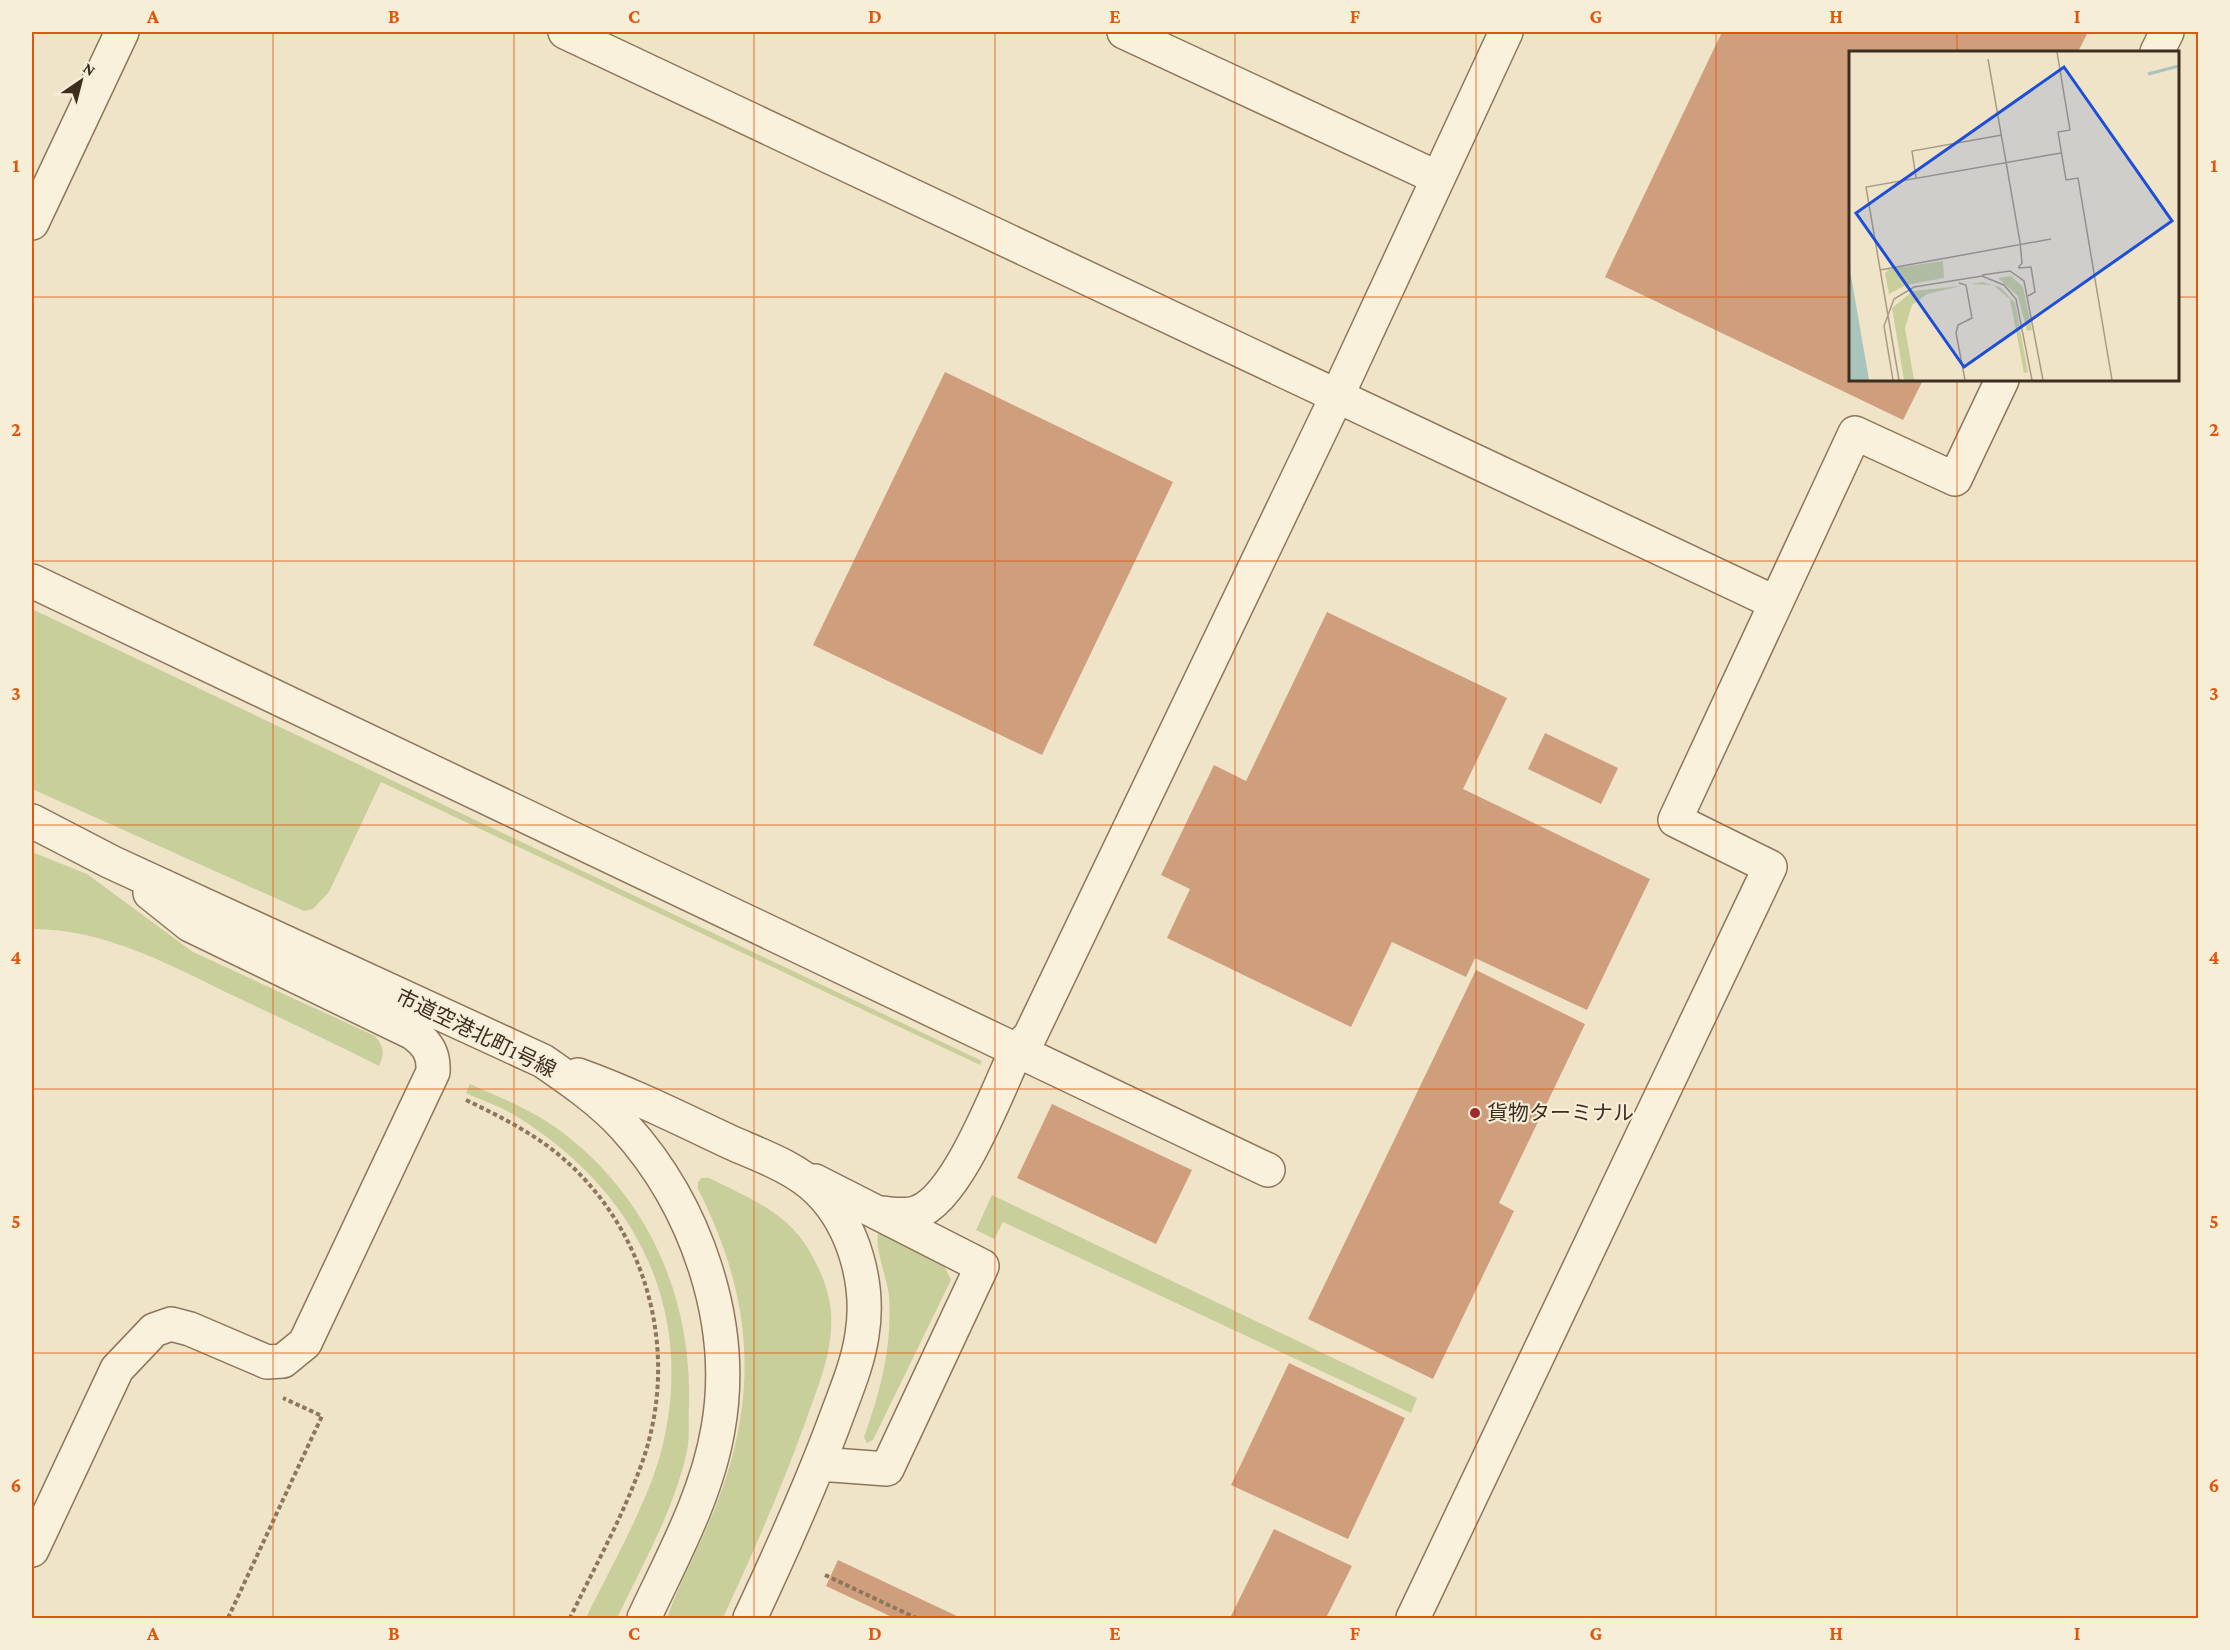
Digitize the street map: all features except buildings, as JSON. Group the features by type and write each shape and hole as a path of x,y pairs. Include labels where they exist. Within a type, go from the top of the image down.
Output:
{"street":[{"path":"32,223 122,32"},
{"path":"565,32 613,42 1338,394 1776,603"},
{"path":"1124,32 1438,178"},
{"path":"881,1213 910,1215 932,1204 942,1195 966,1155 1017,1049 1030,1036 1338,394 1506,32"},
{"path":"2158,51 2167,32"},
{"path":"1413,1618 1770,867 1675,820 1855,433 1955,479 2002,381"},
{"path":"32,581 1268,1170"},
{"name":"市道空港北町1号線","path":"32,821 111,862 543,1061 585,1090 624,1126 656,1166 682,1209 698,1249 717,1316 723,1374 718,1429 704,1482 644,1618"},
{"path":"32,1550 117,1369 154,1330 171,1324 190,1329 267,1362 283,1361 305,1343 427,1089 433,1062 428,1047 414,1033 190,925 111,862"},
{"path":"543,1061 627,1093 792,1170 982,1266 886,1469 819,1464"},
{"path":"750,1618 819,1464 854,1366 862,1335 864,1303 855,1253 847,1230 819,1191 792,1170"}],"path":[{"path":"466,1100 516,1124 550,1148 578,1172 622,1228 636,1255 655,1318 657,1388 652,1425 644,1456 570,1618"},
{"path":"228,1618 322,1416 279,1396"},
{"path":"825,1575 916,1618"}],"green space":[{"path":"32,609 982,1061 980,1065 381,782 329,892 313,909 304,911 32,789"},
{"path":"32,852 87,874 193,952 375,1036 383,1050 379,1066 186,972 136,951 85,935 32,929"},
{"path":"470,1084 541,1118 593,1158 619,1187 641,1219 659,1253 673,1289 683,1326 688,1365 689,1434 687,1451 666,1516 617,1618 586,1618 639,1512 662,1448 670,1397 670,1348 663,1302 647,1259 625,1218 595,1181 560,1147 519,1118 500,1107 466,1093"},
{"path":"701,1178 709,1178 770,1210 800,1237 816,1263 830,1302 830,1341 824,1370 804,1426 723,1618 667,1618 711,1518 727,1475 738,1433 743,1392 744,1352 740,1312 731,1272 717,1231 698,1189 698,1182"},
{"path":"992,1195 1417,1398 1411,1413 1003,1222 994,1239 976,1230"},
{"path":"880,1230 942,1261 951,1280 873,1440 867,1443 864,1437 876,1402 889,1333 889,1296 877,1242"}],"place":[{"name":"貨物ターミナル","path":"1475,1113"}]}
